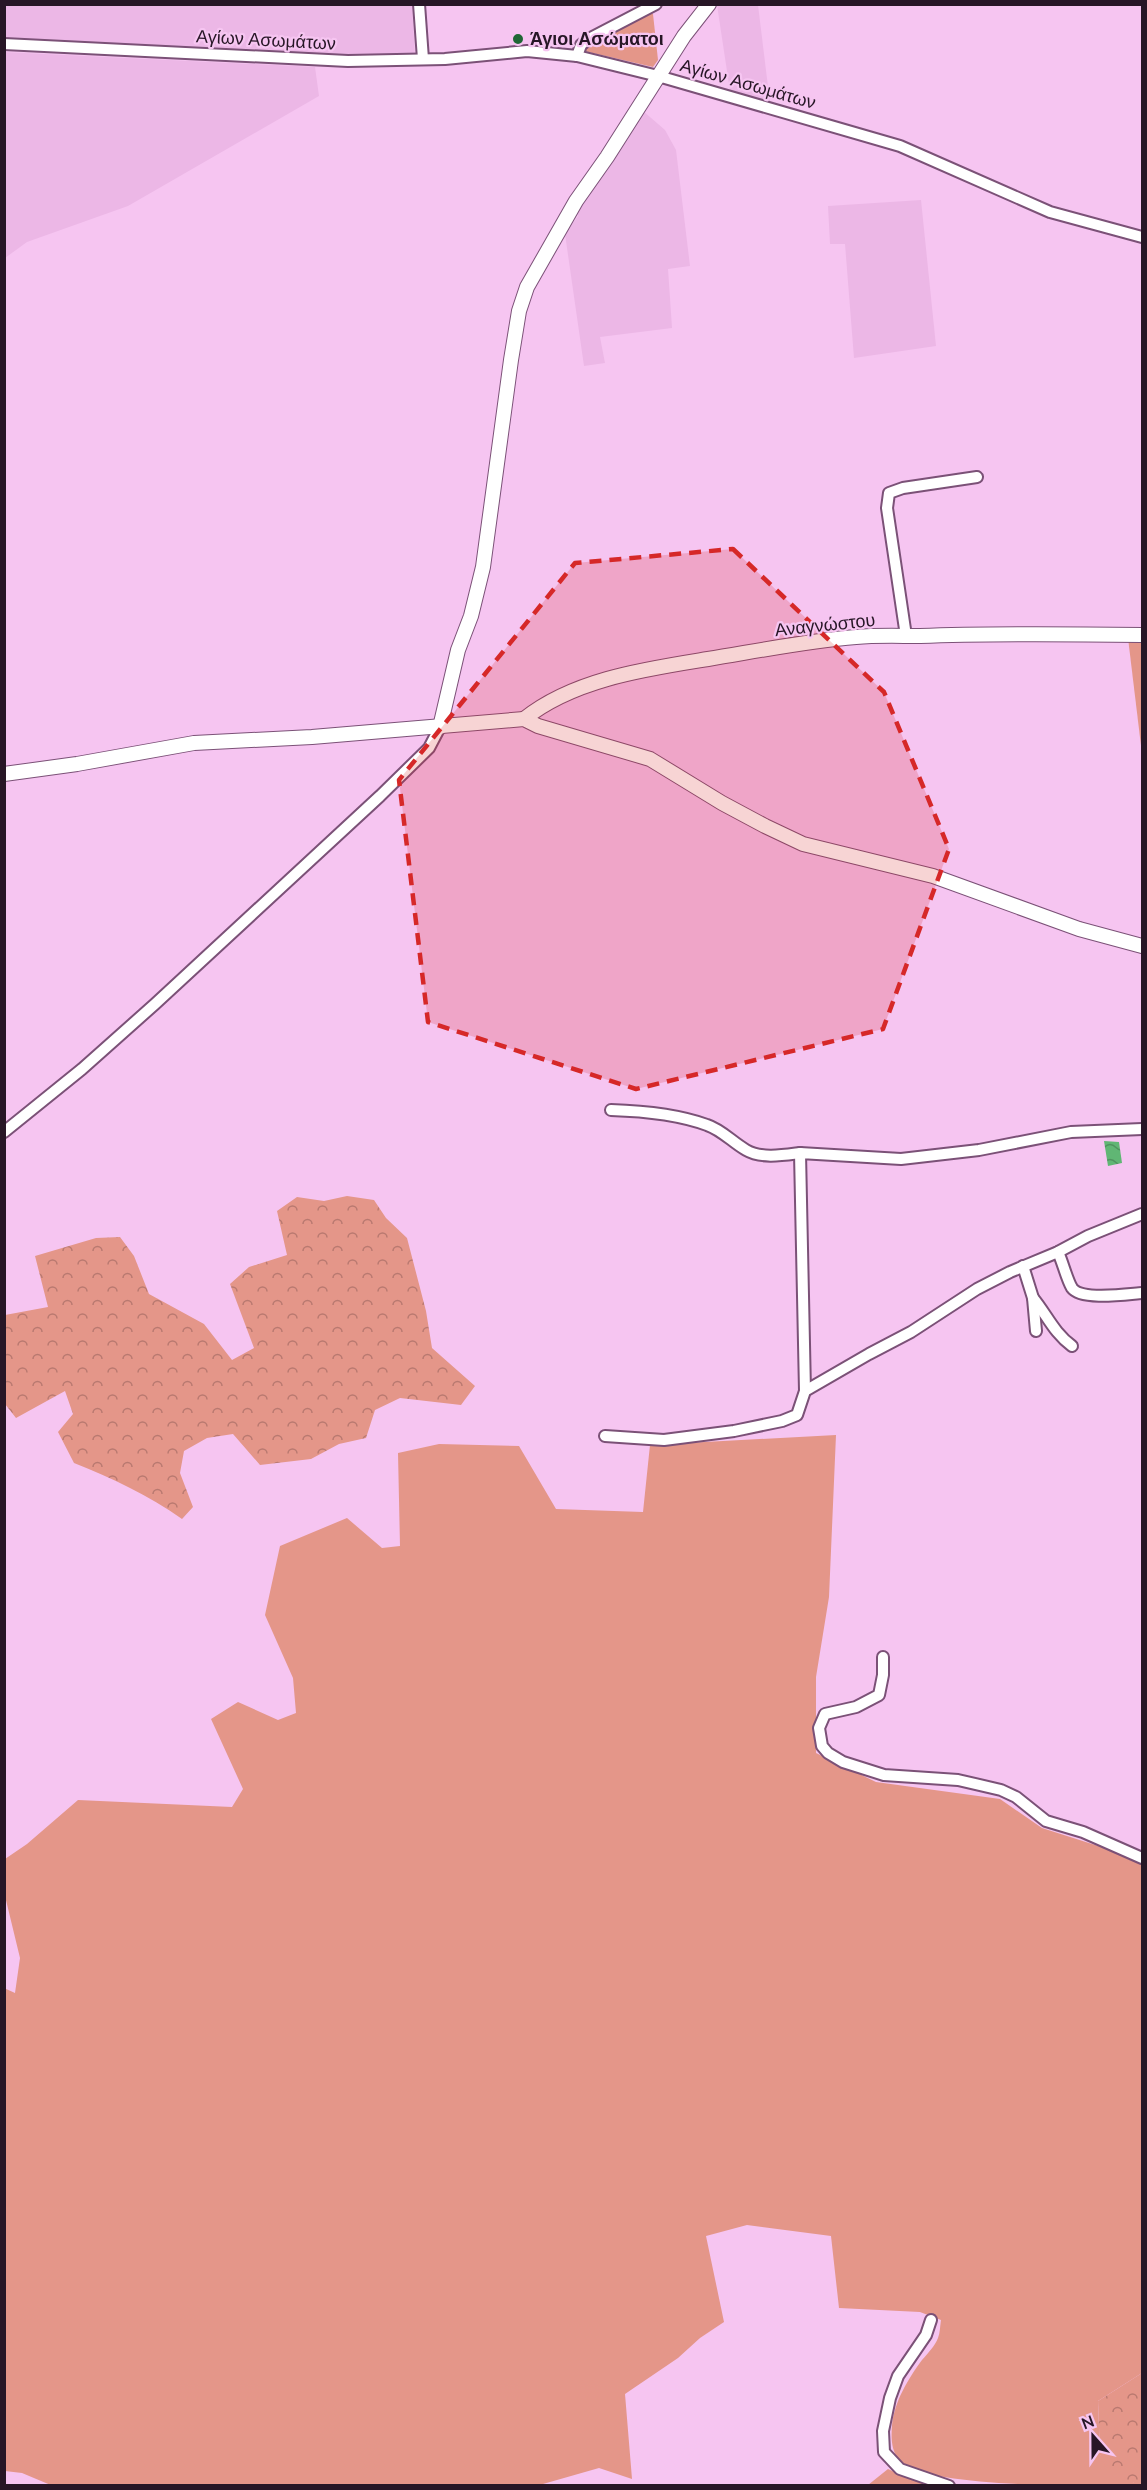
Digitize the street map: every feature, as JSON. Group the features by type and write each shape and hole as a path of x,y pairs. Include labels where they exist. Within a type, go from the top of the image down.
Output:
{"street":[{"path":"419,4 423,60"},
{"path":"577,56 581,45 587,40 656,4"},
{"path":"4,1132 82,1069 154,1004 429,748 440,727 483,567 511,360 519,312 527,287 576,201 684,36 709,4"},
{"name":"Αγίων Ασωμάτων","path":"4,44 348,61 423,60 527,51 577,56 658,76 900,146 1050,212 1143,237"},
{"path":"906,636 887,508 889,493 903,488 978,477"},
{"name":"Αναγνώστου","path":"524,719 537,709 587,686 663,666 846,638 1005,633 1143,634"},
{"path":"4,774 86,763 194,743 312,737 524,719 538,726 650,759 756,822 803,844 933,876 1079,929 1143,946"},
{"path":"611,1110 646,1112 704,1123 723,1132 747,1151 758,1154 827,1153 879,1160 901,1160 979,1150 1071,1132 1143,1129"},
{"path":"604,1436 664,1440 734,1431 782,1421 797,1414 805,1391 800,1153"},
{"path":"805,1391 911,1332 977,1289 1088,1236 1143,1214"},
{"path":"1058,1252 1072,1289 1082,1294 1097,1296 1143,1293"},
{"path":"1023,1266 1033,1298 1036,1331"},
{"path":"1033,1298 1053,1330 1072,1346"},
{"path":"883,1657 883,1682 879,1695 856,1707 825,1714 819,1728 822,1746 828,1753 843,1762 884,1775 958,1780 1001,1790 1016,1797 1046,1821 1083,1832 1143,1858"},
{"path":"931,2320 926,2335 898,2376 890,2398 883,2431 884,2452 900,2469 949,2486"}],"highlighted area":[{"path":"733,549 884,692 949,849 883,1029 636,1089 428,1022 399,780 575,563"}],"shaded area":[{"path":"4,5 412,5 415,55 353,58 5,41"},
{"path":"717,5 758,5 770,103 730,91"},
{"path":"4,52 315,67 319,96 128,206 27,242 5,258"},
{"path":"643,111 665,130 676,150 690,266 668,269 672,328 600,337 605,363 584,366 565,234 578,216 576,212"},
{"path":"921,200 936,346 854,358 845,244 830,244 828,206"}],"green space":[{"path":"643,13 653,14 658,60 653,67 584,51 588,41"},
{"path":"1128,638 1142,638 1142,754"},
{"path":"347,1196 374,1200 386,1218 407,1238 426,1311 432,1348 475,1386 461,1405 400,1398 375,1410 366,1438 339,1444 311,1459 260,1465 233,1434 207,1438 184,1451 180,1473 193,1507 182,1519 130,1488 74,1463 58,1432 73,1414 65,1391 16,1418 5,1404 5,1315 48,1307 35,1256 96,1238 120,1237 134,1256 149,1294 204,1324 232,1360 254,1348 230,1284 249,1267 287,1255 277,1211 297,1197 324,1201"},
{"path":"836,1435 829,1597 816,1677 816,1753 876,1782 1000,1799 1042,1828 1142,1860 1142,2373 1098,2401 1100,2455 1134,2483 1142,2483 1142,2485 1053,2485 978,2481 945,2477 918,2470 900,2461 893,2449 893,2417 902,2391 937,2341 941,2320 920,2312 839,2308 831,2236 747,2225 706,2236 724,2322 700,2338 678,2358 625,2394 632,2479 599,2468 536,2486 53,2486 22,2473 5,2471 4,1988 15,1993 20,1958 5,1896 5,1859 27,1844 78,1800 232,1807 243,1789 211,1719 238,1702 278,1720 296,1713 293,1678 265,1615 280,1546 347,1518 382,1548 400,1546 398,1453 439,1444 519,1446 556,1509 643,1512 650,1445"},
{"path":"1142,2373 1142,2483 1134,2483 1108,2474 1100,2455 1098,2401"},
{"path":"888,2469 912,2480 931,2485 868,2485"}],"water":[{"path":"1104,1141 1119,1142 1122,1163 1108,1166"}],"place":[{"name":"Άγιοι Ασώματοι","path":"518,39"}]}
